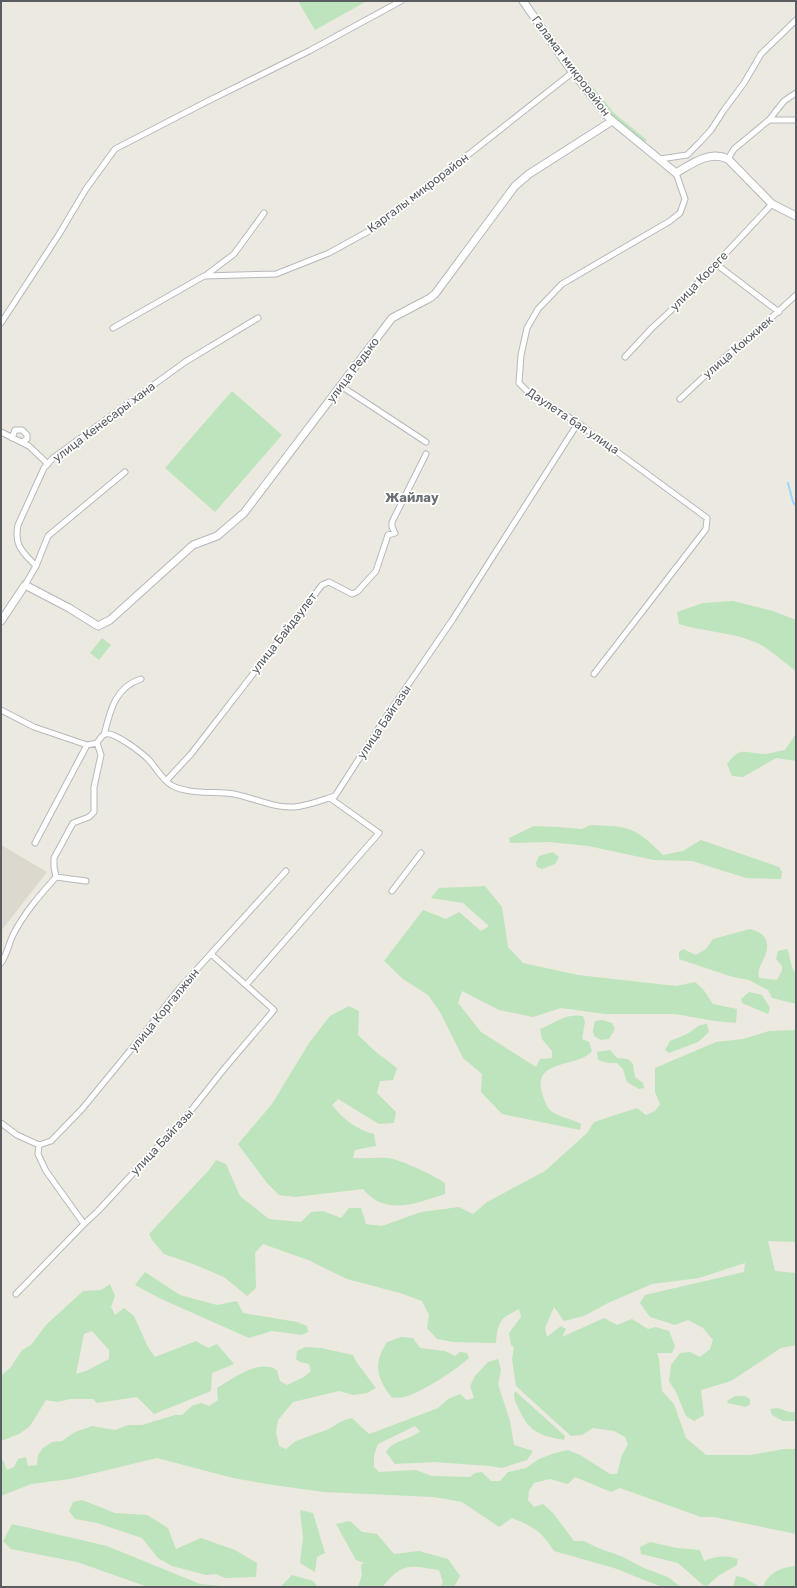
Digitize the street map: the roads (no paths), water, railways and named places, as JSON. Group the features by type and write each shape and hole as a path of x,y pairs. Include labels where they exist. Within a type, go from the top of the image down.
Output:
{"street":[{"path":"1,323 58,236 86,189 116,149 208,101 310,51 401,1"},
{"name":"Галамат микрорайон","path":"523,1 573,72 612,121 676,173"},
{"path":"660,159 687,155 700,142 711,130 744,84 761,54 796,20"},
{"name":"Каргалы микрорайон","path":"113,328 204,276 276,274 329,253 372,230 573,72"},
{"path":"728,159 734,149 769,120 784,101 796,93"},
{"path":"769,120 796,120"},
{"name":"улица Редько","path":"25,585 69,608 98,626 110,620 193,545 217,536 244,513 392,318 435,294 515,186 529,174 612,121"},
{"path":"676,173 710,156 721,156 728,159 772,204 796,216"},
{"name":"Даулета бая улица","path":"594,674 706,529 707,518 578,423 527,391 519,383 521,355 527,328 538,308 562,284 670,221 680,213 685,199 676,173"},
{"name":"улица Косеге","path":"625,357 652,328 681,301 772,204"},
{"path":"204,276 234,254 264,213"},
{"path":"716,264 779,312"},
{"name":"улица Кокжиек","path":"680,399 725,357 796,296"},
{"name":"улица Кенесары хана","path":"36,566 19,548 16,534 18,525 44,468 53,458 185,362 258,318"},
{"path":"341,386 426,442"},
{"name":"улица Байгазы","path":"330,798 335,796 384,720 453,619 578,423"},
{"path":"12,438 15,430 22,430 27,435 27,438 22,442"},
{"path":"1,432 29,446 48,464"},
{"name":"улица Байдаулет","path":"166,782 191,754 322,585 329,582 352,594 357,592 376,571 388,535 395,533 392,527 392,522 426,454"},
{"path":"1,621 36,566 48,536 125,472"},
{"path":"1,710 34,727 87,745 97,743 104,735 110,710 118,695 130,683 141,679"},
{"path":"104,735 107,734 115,736 134,748 147,759 166,782 176,787 199,792 235,794 256,801 285,807 295,807 330,798 379,833 246,985"},
{"path":"56,877 54,858 73,823 89,817 94,812 94,787 101,755 97,743"},
{"path":"35,843 87,745"},
{"path":"392,891 422,853"},
{"name":"улица Коргалжын","path":"39,1145 50,1141 82,1109 179,990 286,871"},
{"path":"56,877 86,881"},
{"path":"1,963 7,954 12,936 25,914 56,877"},
{"name":"улица Байгазы","path":"16,1294 98,1211 189,1113 274,1010 211,954"},
{"path":"1,1123 17,1135 39,1145 38,1154 46,1171 84,1224"}],"waterway":[{"path":"788,483 793,502 796,506"}],"district":[{"name":"Жайлау","path":"412,497"}]}
